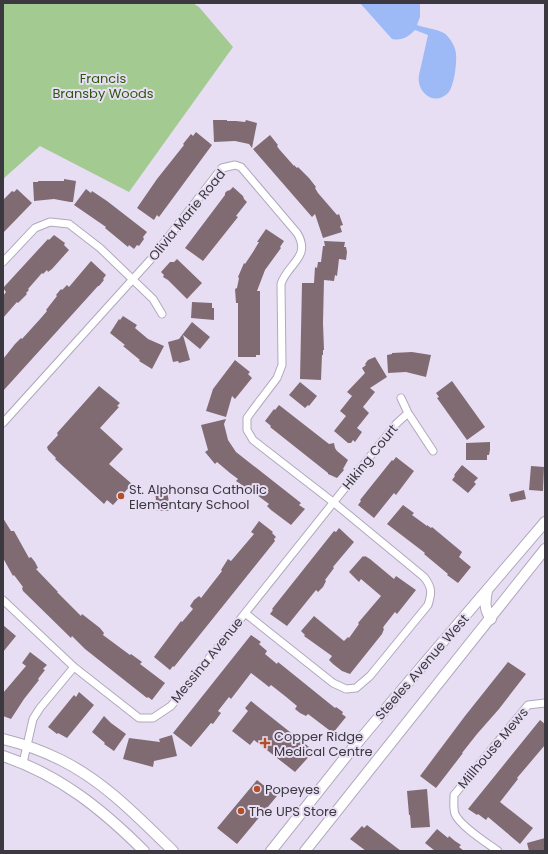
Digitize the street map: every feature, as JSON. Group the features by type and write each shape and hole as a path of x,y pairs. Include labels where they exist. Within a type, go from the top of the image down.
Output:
{"main road":[{"name":"Steeles Avenue West","path":"271,851 394,699 545,522"},
{"name":"Steeles Avenue West","path":"305,851 545,549"},
{"path":"487,591 485,603 486,611 490,619"},
{"path":"3,739 27,746 61,760 99,783 173,851"},
{"path":"3,756 23,763 64,784 107,815 144,851"}],"street":[{"name":"Olivia Marie Road","path":"3,423 152,258 222,168 235,165 241,167 297,233 300,238 302,248 301,253 281,284 282,365 277,378 247,418 247,430 253,440 333,502 424,577 432,589 428,605 370,676 356,688 346,689 334,683 245,613"},
{"path":"3,262 35,228 50,222 69,224 100,248 153,299 162,314"},
{"name":"Hiking Court","path":"401,398 408,413 433,451"},
{"name":"Hiking Court","path":"333,502 396,424 408,413"},
{"name":"Messina Avenue","path":"3,600 74,667 139,718 153,718 171,706 333,502"},
{"path":"23,763 33,719 40,708 74,667"},
{"name":"Millhouse Mews","path":"498,851 460,821 455,814 454,795 528,705 545,703"}],"green space":[{"name":"Francis Bransby Woods","path":"3,3 193,3 199,7 233,47 129,192 40,146 3,179"}],"water":[{"path":"360,3 420,3 420,17 417,25 444,33 450,40 456,52 455,75 448,93 443,97 432,98 427,96 420,87 419,75 428,35 415,30 405,38 392,39"}],"building":[{"path":"213,120 245,122 246,120 257,123 252,148 249,144 235,141 214,142"},
{"path":"196,132 212,145 159,217 157,215 154,220 137,208 157,179 184,145 183,144 191,134 193,136"},
{"path":"270,135 278,145 277,146 279,149 294,166 297,168 298,167 309,178 316,187 315,188 318,193 337,215 339,214 343,225 340,226 342,232 323,238 315,214 312,217 253,149"},
{"path":"64,179 76,181 73,202 54,199 34,201 33,182 64,181"},
{"path":"233,187 247,202 236,216 238,217 203,261 185,248 225,193"},
{"path":"17,189 32,203 3,233 3,200 12,191 14,192"},
{"path":"86,189 91,193 92,191 107,201 147,232 139,246 137,245 134,249 129,245 128,247 105,228 106,227 74,205"},
{"path":"266,229 284,241 280,247 281,248 265,270 257,291 260,291 260,355 256,355 256,357 238,357 238,303 236,303 235,289 237,288 238,277 244,263 245,264 253,252 259,242 257,242"},
{"path":"54,235 65,243 64,245 69,250 52,269 48,272 47,270 43,274 42,273 28,289 27,294 18,303 17,302 3,318 3,296 6,292 3,288 48,239 49,240"},
{"path":"324,241 345,242 344,247 346,247 347,252 346,260 339,259 337,276 335,275 334,281 324,280 324,350 322,355 321,380 300,379 302,283 314,283 315,267 317,268 318,262 321,262 323,246 325,246"},
{"path":"177,259 202,283 187,299 163,277 164,275 161,272 170,262 174,262"},
{"path":"91,261 106,275 103,279 104,280 3,391 3,359 15,344 21,338 22,339 47,311 46,310 61,289 62,290 67,285 69,287"},
{"path":"192,302 212,303 212,308 214,308 214,320 191,318"},
{"path":"123,316 137,325 135,328 148,339 164,346 152,369 139,361 140,360 123,346 125,345 110,333 119,319 120,320"},
{"path":"192,322 210,337 200,349 183,335 190,360 179,363 178,361 173,362 168,342 179,339"},
{"path":"412,352 431,355 426,377 406,372 388,373 387,355 392,353"},
{"path":"375,357 387,377 370,388 375,392 363,407 369,413 357,428 362,432 355,442 353,440 351,443 348,443 334,431 346,416 340,411 352,396 347,392 365,373 362,368 366,365 365,364 368,360"},
{"path":"235,360 250,372 248,374 252,378 235,399 232,396 226,417 206,411 213,389"},
{"path":"452,381 485,427 467,440 437,398 439,397 436,393"},
{"path":"300,382 317,396 309,406 308,405 305,408 289,395"},
{"path":"99,386 120,403 117,406 119,407 100,428 123,449 109,464 132,484 113,505 107,500 104,504 55,459 56,458 47,447 58,435 57,433"},
{"path":"279,405 329,444 334,443 337,451 348,460 343,469 344,470 337,478 328,474 270,427 271,426 265,421"},
{"path":"226,419 224,424 228,440 236,452 301,503 299,505 305,509 291,525 271,510 267,506 269,504 236,481 238,479 217,462 215,464 205,452 208,450 201,425"},
{"path":"490,442 490,450 489,455 487,455 487,460 466,460 466,443"},
{"path":"396,457 414,471 396,495 394,493 374,518 358,505 361,501 360,500"},
{"path":"462,465 478,478 474,482 476,484 468,493 452,480"},
{"path":"531,466 544,467 543,491 529,490"},
{"path":"167,489 170,511 157,511 155,490"},
{"path":"524,490 526,499 511,502 509,494"},
{"path":"403,505 414,513 412,515 427,526 432,527 462,552 459,557 471,567 458,583 447,575 448,574 424,554 425,553 387,524"},
{"path":"3,518 11,531 14,531 29,558 31,557 35,562 38,568 36,569 57,592 81,616 82,614 100,628 104,633 103,635 142,662 140,664 165,683 152,700 148,697 147,698 85,649 72,636 71,638 23,591 23,587 14,575 13,576 3,558"},
{"path":"259,521 273,532 272,533 276,537 274,539 275,541 174,667 173,666 170,670 154,657 181,621 182,622 193,609 190,606 194,600 199,596 201,598 222,571 221,570 228,559 231,561 254,534 251,532"},
{"path":"339,528 354,542 333,567 334,568 325,580 326,581 323,587 318,592 316,590 287,626 270,614 273,610 272,609 334,531 336,532"},
{"path":"363,556 370,559 394,579 396,576 416,590 397,614 395,612 384,626 382,634 350,674 342,671 333,664 329,660 332,656 304,636 305,635 301,631 314,616 344,641 348,637 349,638 359,624 358,623 381,596 361,579 359,582 349,572"},
{"path":"3,625 16,636 3,652"},
{"path":"251,635 261,642 259,644 267,651 265,654 277,664 278,662 335,708 336,707 343,712 342,714 346,717 333,733 308,714 306,716 300,713 295,709 297,706 285,696 271,685 269,687 251,673 231,699 229,697 218,711 221,713 213,724 211,723 191,747 173,733"},
{"path":"30,652 47,665 43,669 45,670 38,679 39,680 11,719 3,716 3,693 26,666 22,663"},
{"path":"508,662 526,674 462,753 436,788 420,776"},
{"path":"79,692 94,705 67,738 58,733 57,734 48,727 74,695 76,697"},
{"path":"251,701 314,751 295,772 254,740 250,745 232,731 248,711 245,708"},
{"path":"104,716 126,734 114,751 104,744 105,743 92,732"},
{"path":"540,720 545,724 545,745 517,778 518,779 500,802 533,828 520,844 488,817 486,820 468,809"},
{"path":"172,735 177,756 154,761 153,767 123,759 129,738 160,742 159,739"},
{"path":"257,780 277,796 237,844 217,828"},
{"path":"427,789 430,827 411,828 407,791"},
{"path":"367,825 401,851 366,851 350,839 362,826 364,828"},
{"path":"437,829 448,838 449,836 461,845 459,847 464,851 435,851 425,843"},
{"path":"545,838 545,851 529,851 527,843"}],"place":[{"name":"St. Alphonsa Catholic Elementary School","path":"121,496"},
{"name":"Copper Ridge Medical Centre","path":"265,743"},
{"name":"Popeyes","path":"257,789"},
{"name":"The UPS Store","path":"241,811"}]}
